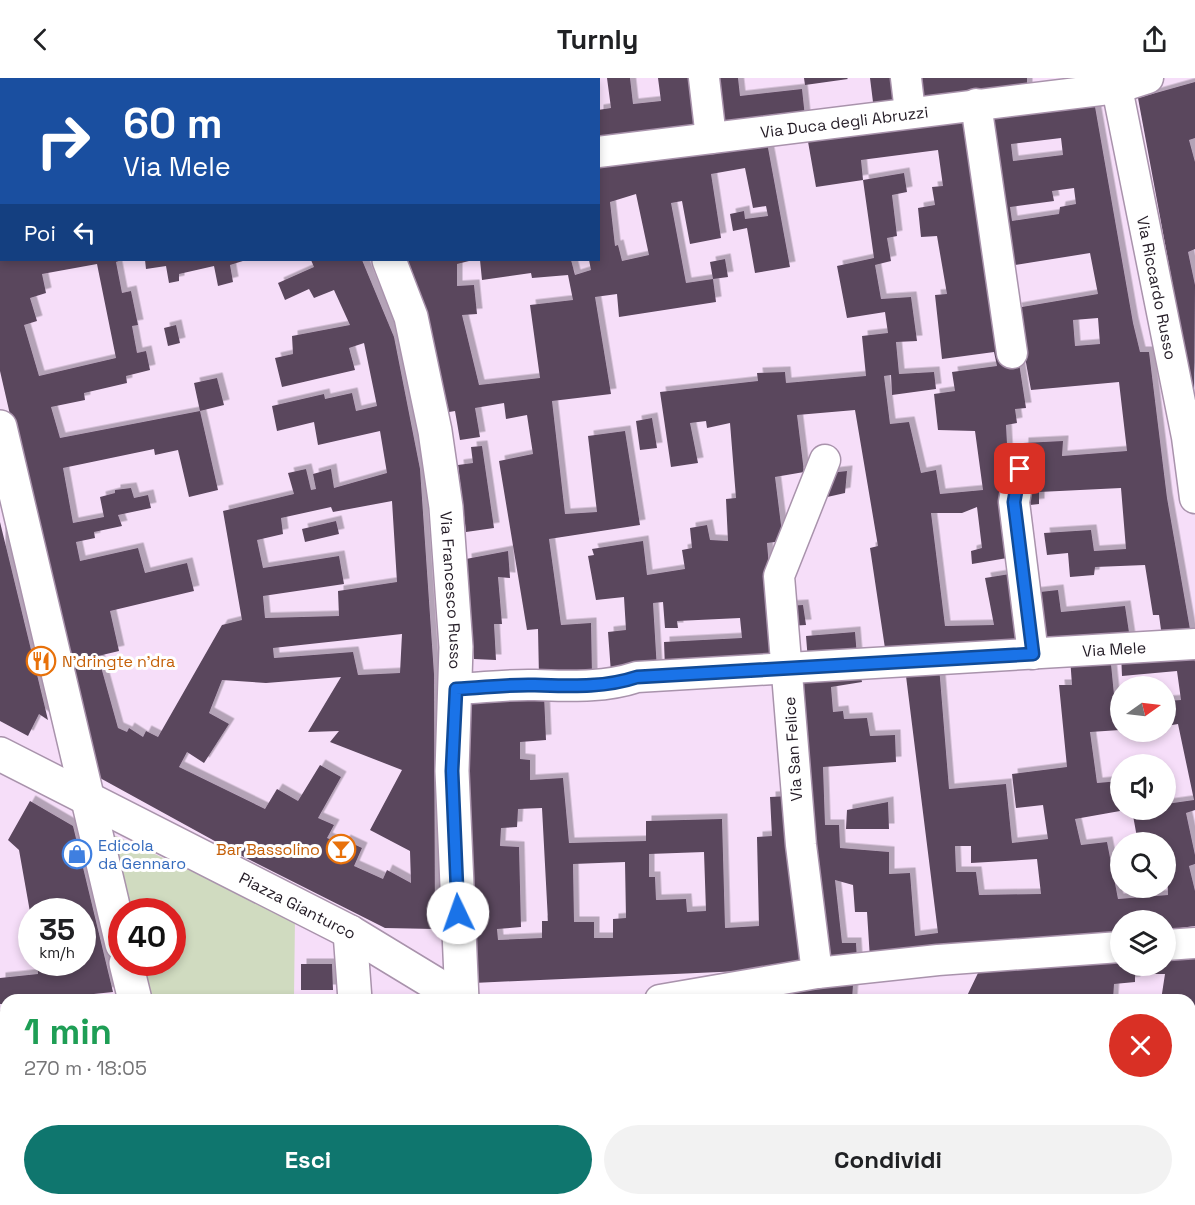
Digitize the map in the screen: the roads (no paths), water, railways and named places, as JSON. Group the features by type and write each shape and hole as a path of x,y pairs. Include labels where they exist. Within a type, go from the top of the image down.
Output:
{"street":[{"path":"704,78 711,138"},
{"path":"906,78 910,112"},
{"name":"Via Duca degli Abruzzi","path":"600,152 976,104 1148,78"},
{"name":"Via Riccardo Russo","path":"1116,83 1191,435 1195,498"},
{"path":"976,104 1012,353"},
{"name":"Via Francesco Russo","path":"389,261 411,317 435,431 446,507 456,689 452,771 463,994"},
{"path":"0,427 111,898"},
{"name":"Via San Felice","path":"817,973 800,834 778,576 825,460"},
{"path":"1020,469 1014,502 1033,654"},
{"name":"Via Mele","path":"456,689 534,685 569,687 617,684 637,677 1195,644"},
{"name":"Piazza Gianturco","path":"0,754 350,932 453,994"},
{"path":"350,932 355,994"},
{"path":"1176,944 1195,943"},
{"path":"727,994 748,992 817,973 938,960 1110,948"},
{"path":"129,976 134,994"}],"place":[{"name":"N'dringte n'dra","path":"41,661"},
{"name":"Bar Bassolino","path":"341,849"},
{"name":"Edicola da Gennaro","path":"77,854"}]}
